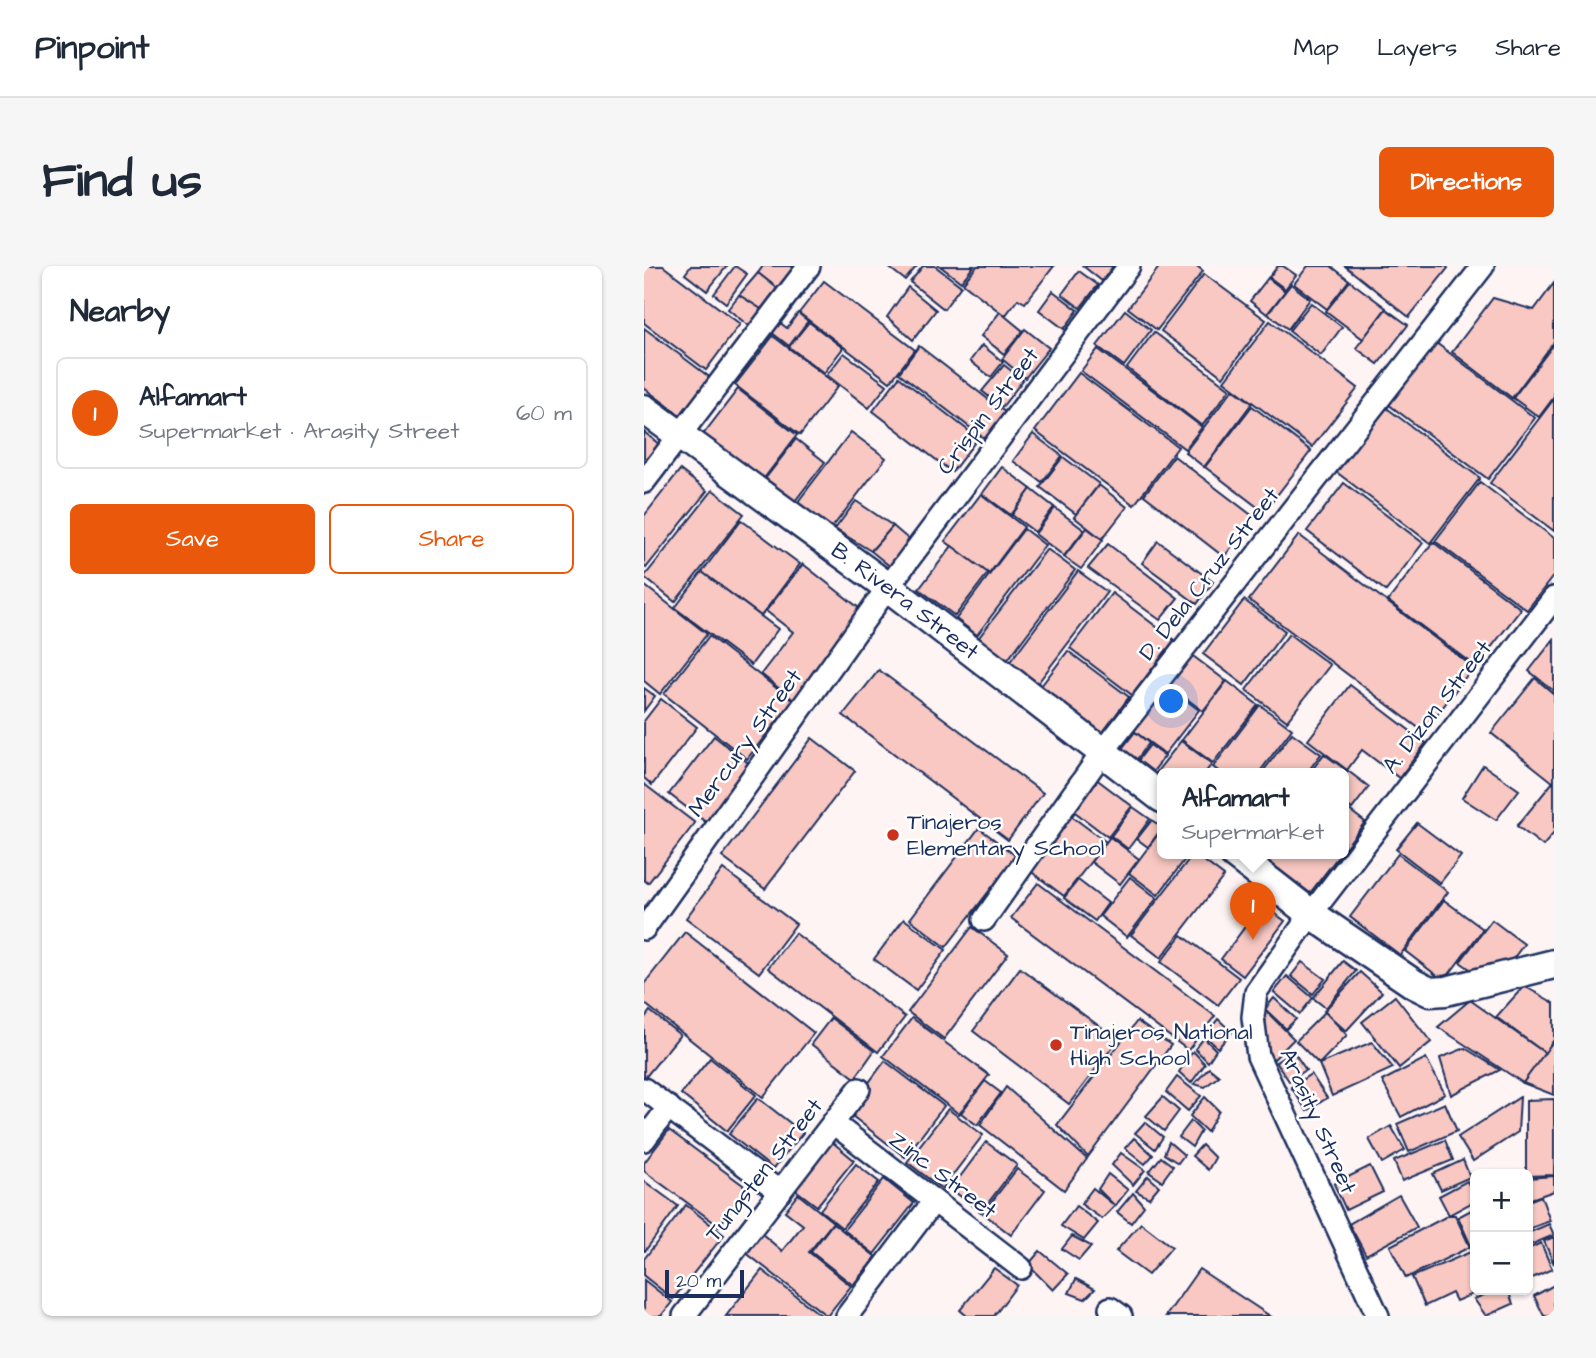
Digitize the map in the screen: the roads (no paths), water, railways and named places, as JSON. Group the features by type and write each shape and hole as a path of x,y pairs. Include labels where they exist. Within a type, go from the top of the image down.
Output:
{"street":[{"path":"644,482 809,266"},
{"name":"Crispin Street","path":"888,587 1129,266"},
{"name":"D. Dela Cruz Street","path":"984,920 1102,753 1483,266"},
{"name":"B. Rivera Street","path":"644,409 888,587 1157,794"},
{"name":"Mercury Street","path":"644,929 888,587"},
{"name":"A. Dizon Street","path":"1311,914 1554,598"},
{"path":"1240,859 1311,914 1430,992 1446,991 1554,964"},
{"name":"Arasity Street","path":"1311,914 1256,992 1252,1017 1254,1031 1258,1056 1369,1311"},
{"path":"644,1088 780,1192"},
{"name":"Tungsten Street","path":"684,1316 859,1089"},
{"path":"644,1140 668,1107"},
{"name":"Zinc Street","path":"833,1124 1021,1268"},
{"path":"847,1316 934,1200"}],"place":[{"name":"Tinajeros Elementary School","path":"893,835"},
{"name":"Alfamart","path":"1253,940"},
{"name":"Tinajeros National High School","path":"1056,1045"}]}
